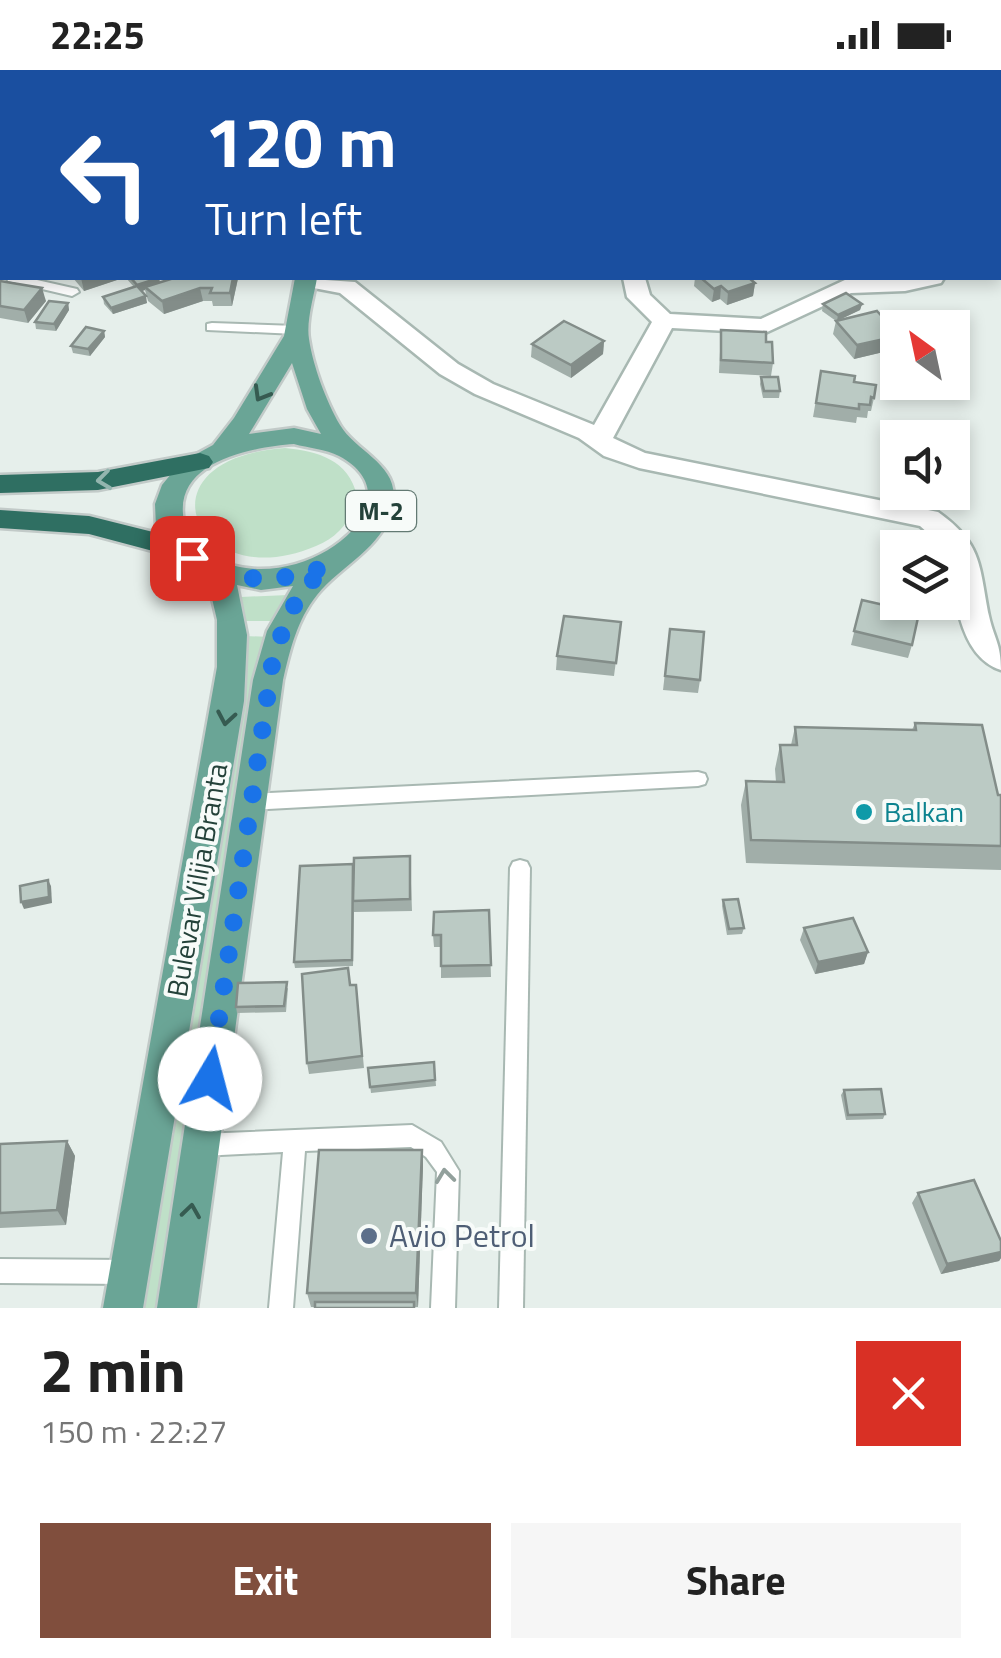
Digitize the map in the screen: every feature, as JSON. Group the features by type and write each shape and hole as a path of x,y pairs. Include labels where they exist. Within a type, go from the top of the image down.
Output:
{"highway":[{"path":"0,484 98,481 212,456"},
{"path":"0,519 88,525 182,549"}],"main road":[{"name":"M-2","path":"296,333 316,405 327,429 376,476 381,512 358,548 328,566 273,579 218,572 182,549 170,528 169,504 180,482 244,423 296,333 306,280"},
{"path":"212,456 276,436 312,438 344,448"},
{"name":"Bulevar Vilija Branta","path":"177,1308 268,680 282,628 300,592 328,566"},
{"name":"Bulevar Vilija Branta","path":"124,1308 229,701 234,632 228,594 218,572"}],"street":[{"path":"311,280 346,287 449,369 511,402 600,438 613,450 639,460 928,518 950,527 971,547 979,568 979,627 984,640 1001,659"},
{"path":"634,280 639,298 664,322 766,326 847,286 924,280"},
{"path":"600,438 664,322"}],"lane":[{"path":"15,280 72,292"},
{"path":"212,327 296,333"},
{"path":"250,802 698,780"},
{"path":"511,1308 520,868"},
{"path":"201,1145 412,1136 430,1144 448,1170 443,1308"},
{"path":"281,1308 295,1141"},
{"path":"0,1271 129,1272"}],"green space":[{"path":"285,448 320,455 347,474 357,496 343,527 316,546 274,557 239,554 213,541 198,521 196,498 208,475 237,458"},
{"path":"288,595 278,621 243,621 241,597"},
{"path":"244,636 271,637 170,1308 142,1308"}],"building":[{"path":"168,280 233,280 230,293 210,293 212,288 200,288 162,301 145,287"},
{"path":"703,280 755,283 728,292 721,286 714,289"},
{"path":"0,281 42,288 24,310 0,306"},
{"path":"137,286 146,296 111,308 103,297"},
{"path":"846,293 862,304 838,315 823,304"},
{"path":"49,301 68,303 54,324 35,322"},
{"path":"877,311 880,340 857,345 836,321"},
{"path":"564,321 604,341 571,365 532,344"},
{"path":"86,327 104,331 88,349 71,346"},
{"path":"721,330 766,332 766,342 772,342 773,363 721,360"},
{"path":"821,371 855,376 854,382 876,385 870,405 859,404 859,409 816,403"},
{"path":"761,377 778,377 780,391 764,391"},
{"path":"862,600 880,604 880,620 917,620 912,645 854,631"},
{"path":"564,616 621,622 616,663 557,656"},
{"path":"670,629 704,632 700,680 665,676"},
{"name":"Balkan","path":"915,723 982,725 1001,795 1001,846 751,840 746,781 784,782 780,745 797,745 795,727 916,730"},
{"path":"410,856 410,899 353,901 354,858"},
{"path":"353,864 352,960 294,962 300,866"},
{"path":"48,880 49,897 21,902 20,886"},
{"path":"738,899 744,928 729,929 723,900"},
{"path":"489,910 491,965 441,966 441,935 433,935 434,912"},
{"path":"853,918 868,952 818,962 804,928"},
{"path":"348,968 350,985 356,985 362,1056 307,1063 302,974"},
{"path":"287,982 284,1006 236,1007 238,983"},
{"path":"434,1062 435,1080 370,1087 368,1068"},
{"path":"881,1089 885,1114 848,1115 844,1090"},
{"path":"67,1141 57,1210 0,1213 0,1144"},
{"name":"Avio Petrol","path":"319,1150 422,1150 416,1293 307,1293"},
{"path":"974,1180 1001,1241 1001,1252 947,1264 918,1193"},
{"path":"315,1302 414,1302 414,1308 315,1308"}],"place":[{"name":"Balkan","path":"864,812"},
{"name":"Avio Petrol","path":"369,1236"}],"route":[{"path":"192,558 218,572 259,579 288,578 328,566 300,592 274,652 210,1079"}]}
